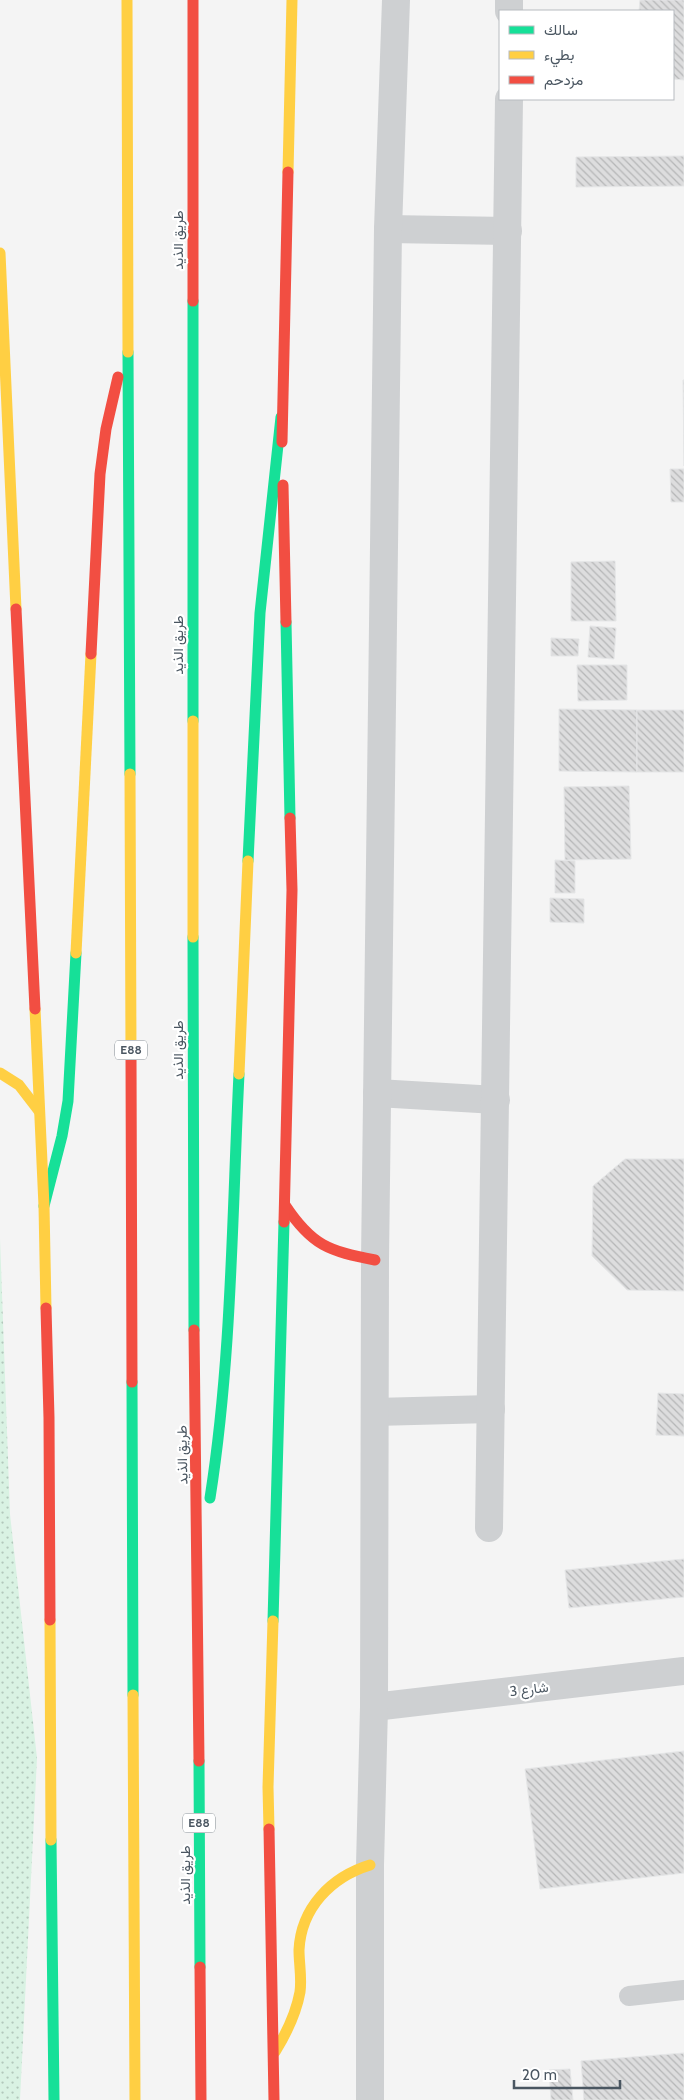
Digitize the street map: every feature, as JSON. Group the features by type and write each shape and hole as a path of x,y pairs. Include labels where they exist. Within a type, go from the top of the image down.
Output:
{"main road":[{"name":"E88","path":"127,0 135,2100"},
{"name":"طريق الذيد","path":"193,0 193,1262 198,1546 200,2100"},
{"path":"274,2100 268,1787 292,890 281,417 292,0"},
{"path":"0,253 44,1206 49,1418 50,1787 54,2100"},
{"path":"44,1206 62,1136 71,1066 100,474 115,384 129,340"},
{"path":"198,1546 212,1490 220,1434 225,1377 260,613 281,417"},
{"path":"0,1073 19,1085 39,1111"},
{"path":"285,1205 294,1220 318,1244 334,1252 375,1260"},
{"path":"274,2054 294,2016 300,1994 300,1943 310,1912 318,1900 340,1877 354,1869 370,1865"}],"street":[{"path":"370,2100 370,1865 374,1707 377,1093 388,229 396,0"},
{"path":"489,1528 509,100"},
{"path":"388,229 508,231"},
{"path":"377,1093 496,1100"},
{"path":"375,1412 491,1409"},
{"name":"شارع 3","path":"374,1707 684,1671"}],"lane":[{"path":"629,1996 684,1990"}],"green space":[{"path":"0,1238 10,1514 37,1758 20,2100 0,2100"}],"building":[{"path":"640,0 684,0 684,80 674,79 674,10 639,10"},
{"path":"684,156 684,186 576,187 576,157"},
{"path":"683,380 684,380 684,466"},
{"path":"670,469 684,469 684,502 671,502"},
{"path":"615,561 616,621 571,621 571,562"},
{"path":"590,626 616,628 614,659 588,657"},
{"path":"551,638 579,639 578,656 551,656"},
{"path":"577,665 627,665 627,700 578,701"},
{"path":"559,709 637,710 637,772 559,771"},
{"path":"637,710 684,710 684,772 637,772"},
{"path":"629,786 631,859 565,860 564,787"},
{"path":"555,860 575,861 575,893 555,893"},
{"path":"550,898 584,899 584,923 550,922"},
{"path":"625,1159 684,1159 684,1291 627,1290 592,1256 593,1186"},
{"path":"658,1393 684,1394 684,1436 656,1435"},
{"path":"684,1559 684,1597 569,1608 565,1570"},
{"path":"684,1751 684,1873 540,1889 525,1769"},
{"path":"684,2053 684,2100 584,2100 581,2061"},
{"path":"570,2069 573,2100 551,2100 549,2070"}],"traffic: fast":[{"path":"193,301 193,721"},
{"path":"128,352 130,774"},
{"path":"248,861 260,613 281,417"},
{"path":"286,622 290,818"},
{"path":"193,937 194,1330"},
{"path":"44,1206 62,1136 68,1101 76,953"},
{"path":"210,1498 223,1393 227,1339 239,1074"},
{"path":"273,1621 284,1222"},
{"path":"132,1382 133,1695"},
{"path":"199,1761 200,1967"},
{"path":"51,1840 54,2100"}],"traffic: slow":[{"path":"127,0 128,352"},
{"path":"288,172 292,0"},
{"path":"0,253 16,609"},
{"path":"76,953 91,654"},
{"path":"193,721 193,937"},
{"path":"130,774 131,1055"},
{"path":"239,1074 248,861"},
{"path":"35,1009 44,1206 46,1308"},
{"path":"0,1073 19,1085 39,1111"},
{"path":"50,1620 51,1840"},
{"path":"269,1829 268,1787 273,1621"},
{"path":"133,1695 135,2100"},
{"path":"275,2052 290,2024 300,1992 299,1950 305,1921 312,1908 331,1886 343,1877 370,1865"}],"traffic: jam":[{"path":"193,0 193,301"},
{"path":"282,442 288,172"},
{"path":"91,654 100,474 106,429 118,377"},
{"path":"283,485 286,622"},
{"path":"16,609 35,1009"},
{"path":"284,1222 292,890 290,818"},
{"path":"131,1055 132,1382"},
{"path":"285,1205 304,1230 313,1238 333,1249 375,1260"},
{"path":"46,1308 49,1418 50,1620"},
{"path":"194,1330 199,1761"},
{"path":"269,1829 274,2100"},
{"path":"200,1967 201,2100"}]}
